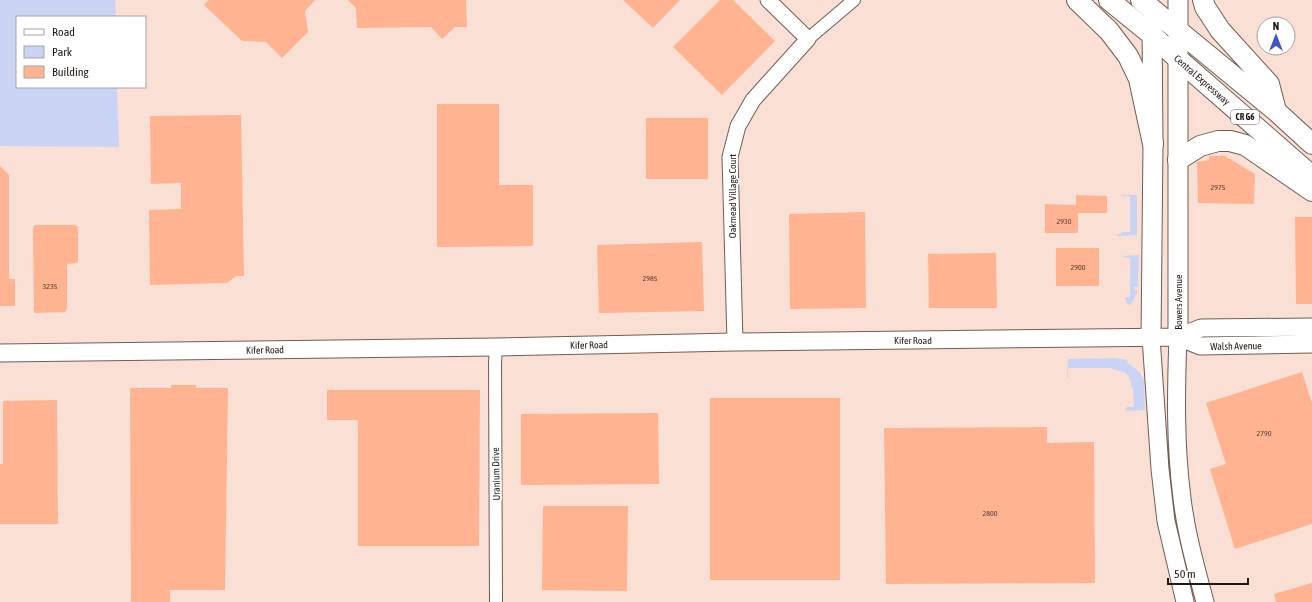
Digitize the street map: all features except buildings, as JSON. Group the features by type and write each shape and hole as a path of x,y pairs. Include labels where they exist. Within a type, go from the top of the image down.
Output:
{"highway":[{"path":"1077,0 1109,31 1128,56 1139,79 1153,144"},
{"name":"Central Expressway","path":"1109,0 1152,34 1312,176"},
{"path":"1202,0 1220,30 1269,84 1276,110"},
{"name":"CR G6","path":"1149,3 1178,31 1276,110 1312,144"},
{"path":"1178,160 1200,146 1218,140 1230,141 1245,145 1312,191"}],"main road":[{"name":"Bowers Avenue","path":"1178,0 1177,447 1182,499 1192,554 1205,602"},
{"path":"1149,3 1152,34 1153,144 1152,337 1160,469 1166,521 1185,602"},
{"name":"Walsh Avenue","path":"1178,337 1201,328 1312,327"},
{"name":"Kifer Road","path":"0,353 1178,337"},
{"name":"Walsh Avenue","path":"1178,337 1200,346 1312,344"}],"street":[{"path":"768,0 808,39"},
{"name":"Oakmead Village Court","path":"735,342 730,157 738,126 753,100 808,39 854,0"},
{"name":"Uranium Drive","path":"496,347 496,602"}],"green space":[{"path":"0,0 115,0 116,16 16,16 16,88 117,88 119,147 0,146"},
{"path":"1121,195 1137,195 1137,235 1117,236 1117,234 1121,234 1122,232 1130,232 1130,196"},
{"path":"1139,255 1138,287 1134,287 1135,290 1138,291 1131,305 1127,304 1125,297 1130,297 1130,258 1121,256"},
{"path":"1115,358 1128,360 1127,363 1141,375 1144,381 1145,410 1125,410 1127,407 1134,407 1133,390 1129,377 1126,373 1110,368 1068,368 1067,378 1068,359"}]}
